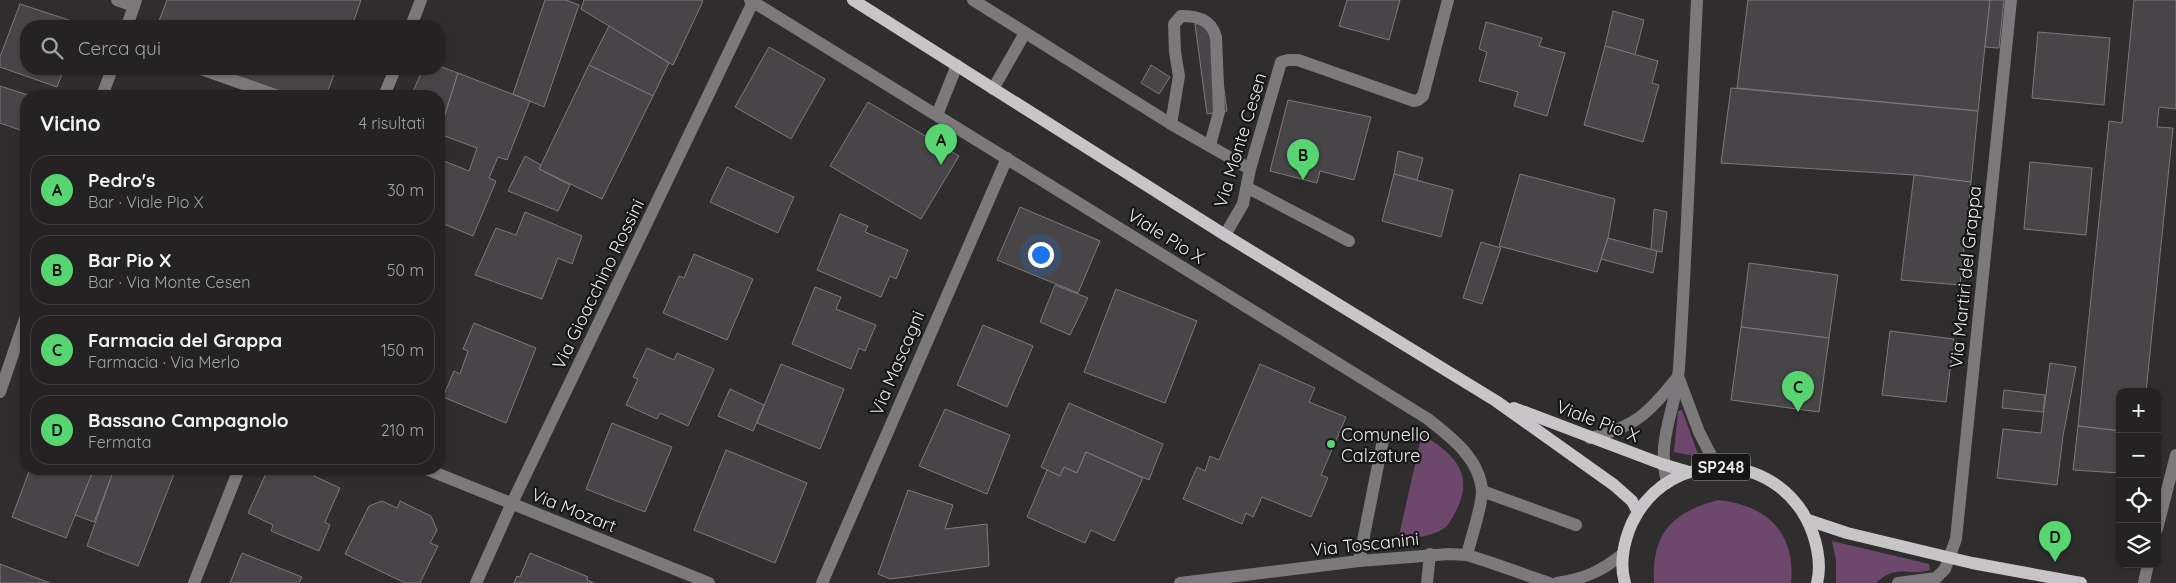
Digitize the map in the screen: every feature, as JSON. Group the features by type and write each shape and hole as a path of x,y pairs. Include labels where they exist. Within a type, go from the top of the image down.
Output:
{"main road":[{"name":"Viale Pio X","path":"853,0 1225,234 1496,401 1614,485 1632,501 1638,512"},
{"name":"Viale Pio X","path":"1496,401 1590,438 1689,472"},
{"name":"SP248","path":"1625,583 1623,554 1628,532 1638,512 1650,496 1667,483 1689,472 1717,467 1736,468 1770,480 1798,504 1808,520 1818,547 1817,583"},
{"path":"1808,520 1847,533 1950,557 2081,583"}],"street":[{"path":"117,0 135,3 129,20"},
{"path":"413,20 421,0"},
{"path":"973,0 1172,124 1250,169"},
{"name":"Via Monte Cesen","path":"1225,234 1240,212 1248,188 1250,169 1281,62 1298,60 1418,100 1423,96 1448,0"},
{"path":"1667,483 1662,464 1662,450 1678,376 1696,0"},
{"name":"Via Martiri del Grappa","path":"1898,583 1905,580 1936,578 1950,557 1956,539 2011,0"},
{"name":"Viale Pio X","path":"752,1 1428,419 1466,452 1478,473 1482,491"},
{"name":"Via Gioacchino Rossini","path":"476,583 752,1"},
{"path":"1172,124 1179,76 1174,52 1174,24 1182,16 1197,16 1213,26 1216,37 1218,112 1210,146"},
{"path":"993,89 1025,33"},
{"path":"937,115 957,65"},
{"path":"104,90 110,75"},
{"path":"217,75 261,90"},
{"path":"386,90 393,75"},
{"name":"Via Mascagni","path":"822,583 1007,158"},
{"path":"1248,188 1349,241"},
{"path":"0,392 20,334"},
{"path":"1590,438 1617,432 1640,418 1659,401 1678,376"},
{"path":"1678,376 1699,432 1717,467"},
{"path":"1359,561 1383,440"},
{"path":"2159,523 2176,455"},
{"path":"194,583 236,475"},
{"name":"Via Mozart","path":"441,475 709,583"},
{"path":"1467,555 1482,491 1576,525"},
{"path":"1427,583 1430,554"},
{"name":"Via Toscanini","path":"1180,583 1430,554 1467,555 1549,583"},
{"path":"1557,583 1580,579 1600,571 1623,554"},
{"path":"2144,583 2147,568"}],"shaded area":[{"path":"1682,410 1699,457 1674,452 1678,411"},
{"path":"1422,434 1442,448 1457,464 1463,483 1462,494 1452,519 1443,529 1415,538 1398,540"},
{"path":"1718,500 1750,508 1764,515 1774,524 1783,536 1788,549 1791,565 1791,583 1654,583 1656,551 1661,538 1668,528 1688,511"},
{"path":"1832,541 1929,564 1930,570 1922,572 1897,572 1884,577 1876,583 1836,583 1836,560"}],"building":[{"path":"167,0 361,0 354,20 159,20"},
{"path":"545,0 566,0 579,5 544,107 513,94"},
{"path":"584,0 703,1 673,65 581,9"},
{"path":"1347,0 1400,0 1389,40 1339,26"},
{"path":"1748,0 1990,0 1978,111 1737,88"},
{"path":"1990,0 2004,0 1999,48 1985,47"},
{"path":"2134,0 2176,0 2176,109 2159,107 2157,127 2173,128 2146,388 2116,388 2116,431 2078,426 2109,121 2122,123"},
{"path":"20,4 69,20 20,20 20,74 0,67 0,57"},
{"path":"1613,11 1644,20 1635,55 1605,46"},
{"path":"1215,22 1227,111 1207,114 1195,24"},
{"path":"1486,22 1542,38 1539,46 1565,53 1547,116 1514,106 1518,92 1479,81 1487,52 1479,49"},
{"path":"609,26 669,63 653,96 589,65"},
{"path":"2038,32 2110,38 2104,105 2032,98"},
{"path":"1605,46 1658,61 1652,83 1659,85 1643,142 1584,125"},
{"path":"769,47 825,79 791,139 735,107"},
{"path":"589,65 653,96 602,199 539,169"},
{"path":"1151,65 1170,77 1159,94 1141,83"},
{"path":"445,68 458,73 445,113 445,90 414,90 420,75 445,75"},
{"path":"458,73 530,101 507,160 498,157 489,178 496,181 473,236 445,224 445,161 469,171 477,148 445,136 445,115"},
{"path":"23,75 62,75 57,87"},
{"path":"235,75 334,75 328,90 276,90"},
{"path":"0,86 20,92 20,130 0,123"},
{"path":"1731,88 1978,111 1971,182 1914,175 1721,163"},
{"path":"1288,100 1371,117 1354,180 1320,171 1317,183 1270,171"},
{"path":"868,102 959,156 921,219 830,166"},
{"path":"1398,151 1423,158 1417,180 1394,174"},
{"path":"525,156 541,165 539,169 570,185 558,211 508,191"},
{"path":"2030,162 2092,168 2086,235 2024,229"},
{"path":"727,167 794,197 778,233 710,202"},
{"path":"1394,174 1453,190 1441,237 1382,221"},
{"path":"1520,174 1615,199 1608,238 1597,272 1499,246"},
{"path":"1914,175 1971,182 1960,285 1901,280"},
{"path":"1020,207 1100,241 1078,293 997,260"},
{"path":"1654,209 1667,212 1662,252 1651,250"},
{"path":"525,212 582,236 572,264 558,258 542,299 475,275 496,228 516,235"},
{"path":"840,214 868,226 865,232 908,250 896,279 890,276 881,297 817,270"},
{"path":"1608,238 1657,251 1653,273 1601,259"},
{"path":"1481,242 1501,248 1482,304 1463,298"},
{"path":"694,254 753,279 727,340 663,313 679,276 684,278"},
{"path":"1749,263 1838,275 1829,338 1741,327"},
{"path":"1055,285 1088,298 1070,335 1040,322"},
{"path":"815,287 841,297 836,309 876,325 865,351 859,348 851,369 792,344"},
{"path":"1116,289 1197,321 1165,403 1084,372"},
{"path":"474,323 536,348 506,423 445,398 445,392 454,371 460,374 468,351 463,349"},
{"path":"983,325 1033,346 1007,407 957,385"},
{"path":"1741,327 1829,338 1819,412 1731,400"},
{"path":"1890,331 1954,339 1946,402 1882,395"},
{"path":"647,348 674,360 677,353 714,369 688,426 660,413 657,419 626,405 638,379 633,377"},
{"path":"2050,363 2076,367 2063,436 2057,485 1997,478 2003,429 2041,433"},
{"path":"781,364 844,389 820,449 757,423"},
{"path":"1260,364 1315,388 1309,402 1346,417 1321,475 1328,478 1311,517 1262,497 1253,517 1246,513 1242,524 1183,499 1197,467 1205,471 1210,456 1219,460"},
{"path":"730,389 764,405 753,431 718,416"},
{"path":"2004,390 2045,395 2043,412 2002,408"},
{"path":"1069,403 1163,444 1149,480 1086,452 1077,473 1064,467 1060,476 1041,467"},
{"path":"945,409 1010,435 987,494 919,466"},
{"path":"612,423 672,447 645,512 586,489"},
{"path":"2078,426 2116,431 2116,473 2073,470"},
{"path":"726,450 807,483 775,563 694,530"},
{"path":"1086,452 1143,478 1114,541 1091,530 1085,543 1027,517 1047,470 1060,476 1064,467 1077,473"},
{"path":"28,475 92,475 66,538 12,517"},
{"path":"92,475 112,475 94,522 75,515"},
{"path":"112,475 174,475 138,566 87,546"},
{"path":"265,475 314,475 340,488 325,522 330,525 319,551 271,531 273,525 248,513"},
{"path":"908,490 953,505 945,529 987,524 989,566 890,579 878,574"},
{"path":"382,501 397,508 400,501 431,516 437,530 430,543 438,546 420,583 405,583 345,554 369,506"},
{"path":"242,553 302,577 299,583 230,583"},
{"path":"530,553 588,577 587,580 594,583 514,583 517,576 520,577"},
{"path":"0,564 50,583 0,583"}],"place":[{"name":"Pedro's","path":"941,165"},
{"name":"Bar Pio X","path":"1303,180"},
{"name":"Farmacia del Grappa","path":"1798,412"},
{"name":"Comunello Calzature","path":"1331,444"},
{"name":"Bassano Campagnolo","path":"2055,562"}]}
